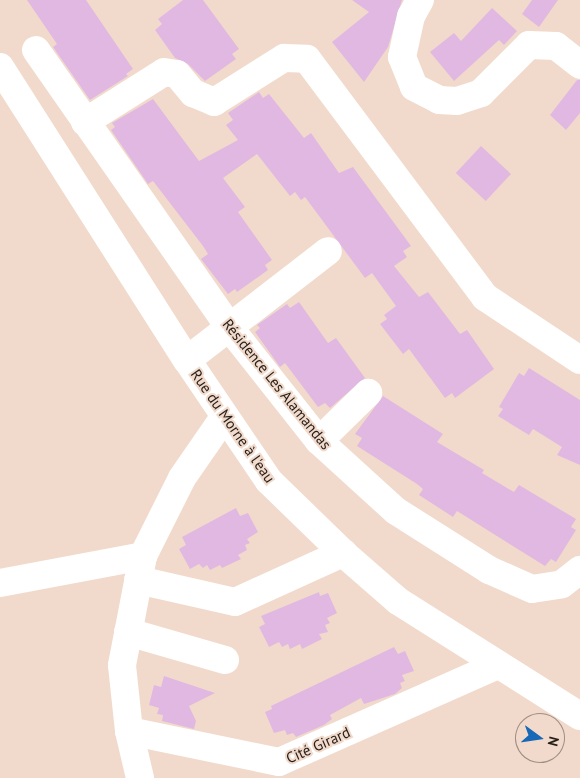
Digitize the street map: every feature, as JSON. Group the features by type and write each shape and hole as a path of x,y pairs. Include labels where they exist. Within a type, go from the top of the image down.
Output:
{"street":[{"path":"420,0 411,16 402,57 414,87 439,100 456,101 481,93 529,45 556,46 580,64"},
{"name":"Résidence Les Alamandas","path":"36,50 229,327 319,441 396,511 489,570 532,589 562,584 580,570"},
{"path":"85,122 164,72 178,74 193,94 214,102 284,58 307,60 484,297 580,360"},
{"name":"Rue du Morne à l'eau","path":"0,67 187,360 269,481 343,553 398,601 580,716"},
{"path":"187,360 328,251"},
{"path":"552,343 580,337"},
{"path":"319,441 368,393"},
{"path":"140,778 129,731 122,665 141,568 182,478 225,416"},
{"path":"0,583 141,568 235,602 343,553"},
{"path":"128,632 225,660"},
{"name":"Cité Girard","path":"129,731 279,762 498,665"}],"building":[{"path":"27,0 86,0 133,69 126,74 128,76 90,100 53,47 57,44"},
{"path":"183,0 203,0 239,49 232,54 236,59 205,81 188,64 175,58 155,30 162,24 158,19"},
{"path":"352,0 402,0 388,47 364,82 332,42 369,12"},
{"path":"532,0 558,0 539,27 522,14"},
{"path":"492,8 517,31 504,45 499,40 454,81 430,52 454,33 461,41"},
{"path":"577,80 580,80 580,113 566,130 550,115"},
{"path":"259,92 263,98 269,94 304,138 311,133 339,173 353,167 411,246 403,251 407,257 394,266 419,297 428,292 460,334 467,330 494,369 455,398 452,393 445,398 409,349 403,354 380,324 387,319 384,315 396,306 372,273 365,278 305,197 301,200 295,192 290,196 257,154 223,178 245,207 238,212 272,260 265,265 268,270 237,292 235,289 228,294 201,259 208,254 203,246 153,181 148,184 111,130 115,127 112,123 153,99 199,161 238,140 226,125 233,120 228,113"},
{"path":"481,146 511,174 486,201 456,173"},
{"path":"299,302 328,343 336,338 365,378 330,408 325,403 318,407 285,363 280,367 255,332 260,328 257,325 287,304 290,308"},
{"path":"529,368 580,400 580,465 557,455 562,447 533,429 529,435 498,416 503,409 499,407 519,373 524,376"},
{"path":"383,396 443,434 437,442 484,470 482,473 514,492 519,485 576,519 571,527 576,530 556,562 551,559 545,566 457,511 453,517 419,495 423,489 417,484 357,446 362,438 355,434"},
{"path":"236,508 240,516 248,513 258,532 247,539 250,543 245,545 247,550 238,555 241,559 222,568 220,565 210,570 207,565 203,568 199,564 190,569 179,549 186,545 182,537"},
{"path":"319,592 320,596 328,593 337,613 327,618 330,623 325,625 328,632 319,634 322,639 302,649 300,644 290,649 288,644 282,647 279,642 269,647 259,627 265,624 261,616"},
{"path":"394,647 398,654 405,651 414,671 402,675 405,681 400,683 402,688 395,694 364,704 361,698 330,715 332,719 324,725 296,737 293,733 287,735 285,730 274,733 265,712 272,709 271,706"},
{"path":"164,676 215,693 189,706 196,721 194,729 162,721 163,715 157,714 159,708 149,705 154,685 161,687"}]}
